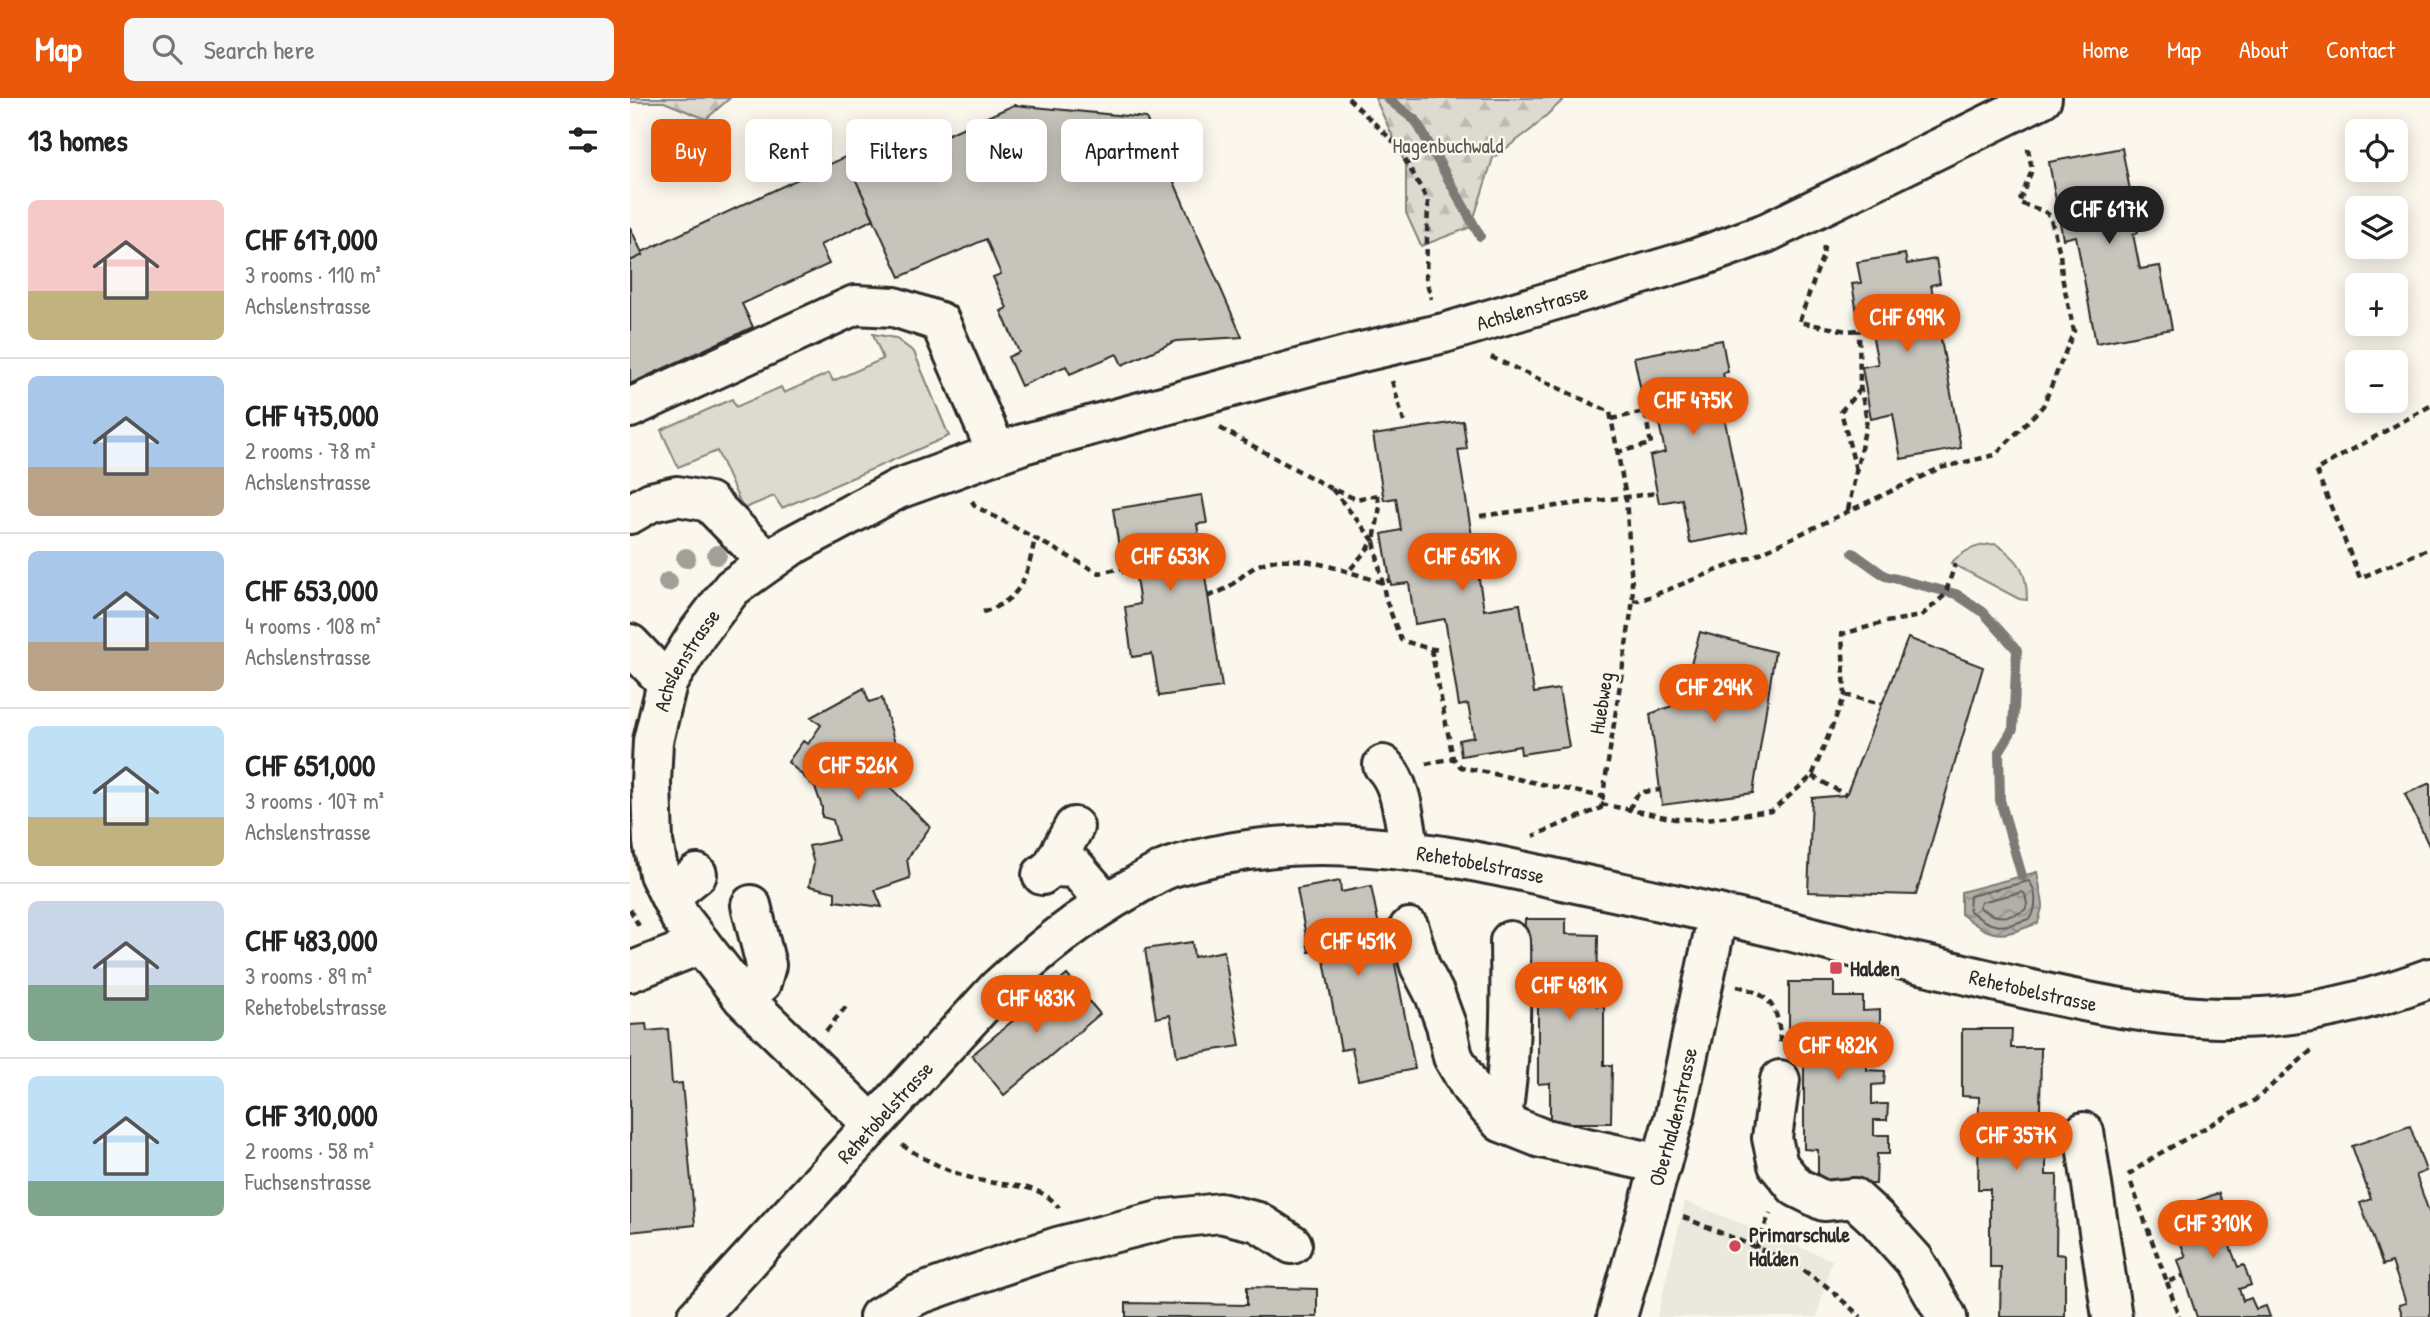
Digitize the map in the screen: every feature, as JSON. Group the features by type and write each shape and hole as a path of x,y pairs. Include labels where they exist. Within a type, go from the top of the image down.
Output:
{"street":[{"name":"Achslenstrasse","path":"883,1131 763,987 701,944 680,917 683,885 659,874 653,842 651,783 653,741 667,683 698,633 732,588 791,546 898,489 997,453 1353,354 1444,333 1698,258 1766,233 2042,98"},
{"path":"630,408 855,305 894,307 940,322 997,453"},
{"path":"630,514 651,502 677,496 709,502 768,562"},
{"path":"630,644 667,683"},
{"path":"1384,765 1390,772 1398,794 1410,849"},
{"path":"1073,827 1047,871 1076,868 1106,903"},
{"name":"Rehetobelstrasse","path":"697,1317 883,1131 998,988 1043,948 1094,909 1165,869 1239,849 1326,844 1410,849 1718,914 1859,950 2084,1001 2166,1013 2260,1017 2306,1012 2353,1002 2430,978"},
{"path":"751,905 766,965 763,987"},
{"name":"Oberhaldenstrasse","path":"1617,1317 1675,1115 1718,914"},
{"path":"1409,928 1420,967 1435,995 1446,1025 1452,1057 1472,1088 1501,1122 1541,1138 1661,1164"},
{"path":"1501,1122 1507,1083 1511,1019 1510,941"},
{"path":"630,972 701,944"},
{"path":"1780,1068 1772,1138 1778,1165 1796,1187 1824,1201 1854,1198 1914,1260 1947,1317"},
{"path":"2084,1132 2112,1317"},
{"path":"878,1317 917,1295 1056,1247 1167,1219 1220,1213 1258,1223 1292,1244"}],"path":[{"path":"1348,98 1396,145 1428,201 1426,278 1430,297"},
{"path":"1633,600 1639,601 1756,555 1940,468 1995,455 2043,407 2074,331 2062,277 2060,253 2050,216 2044,211 2018,203 2032,170 2025,132"},
{"path":"1823,255 1799,322 1847,331 1871,329"},
{"path":"1848,510 1867,420 1861,389 1859,330"},
{"path":"1484,353 1609,412 1611,419 1645,412 1651,444 1617,452"},
{"path":"1394,385 1404,422"},
{"path":"1856,471 1841,411 1861,389"},
{"path":"2430,406 2316,470 2360,578 2430,548"},
{"name":"Huebweg","path":"1601,804 1633,600 1626,497 1611,419"},
{"path":"1216,426 1330,488 1356,499 1380,494 1374,541 1387,600 1401,640 1441,650"},
{"path":"1330,488 1374,541"},
{"path":"1480,516 1657,493"},
{"path":"983,509 1098,573 1122,568"},
{"path":"983,612 998,607 1016,594 1026,572 1035,538"},
{"path":"1348,572 1374,541"},
{"path":"1208,596 1231,588 1258,565 1270,561 1303,560 1383,583 1390,580"},
{"path":"1526,839 1601,808 1601,804 1675,819 1772,811 1812,776 1846,695 1842,634 1921,616 1945,596 1955,564"},
{"path":"1431,649 1453,758 1461,768 1602,797"},
{"path":"1846,695 1882,704"},
{"path":"1812,776 1846,795"},
{"path":"1630,810 1633,799 1640,792 1660,790"},
{"path":"1758,991 1767,998 1780,1024 1780,1068"},
{"path":"819,1040 848,1004"},
{"path":"2179,1317 2128,1173 2255,1100 2322,1041"},
{"path":"883,1131 917,1155 982,1181 1023,1187 1050,1195 1080,1241"},
{"path":"1674,1214 1791,1262 1825,1285 1861,1317"},
{"path":"2167,1282 2183,1276"}],"shaded area":[{"name":"Primarschule Halden","path":"1685,1201 1832,1260 1817,1317 1657,1317"}],"green space":[{"path":"630,98 730,98 706,119 664,102 630,102"},
{"name":"Hagenbuchwald","path":"1375,98 1565,98 1532,129 1493,158 1471,227 1421,246 1406,213 1406,165"},
{"path":"873,334 895,338 914,352 949,436 782,508 774,496 743,509 717,451 678,467 661,430 732,399 736,407 781,387 784,393 829,373 833,381 883,359"},
{"path":"1996,544 2021,567 2026,581 2027,600 2019,599 1951,563 1972,549"}],"water":[{"path":"2037,872 2043,904 2038,923 1997,934 1981,928 1961,914 1961,892"}],"building":[{"path":"1014,105 1146,118 1061,119 1061,182 1174,182 1242,337 1176,341 1122,365 1117,354 1070,374 1066,366 1021,386 1008,357 1019,352 1001,311 1007,308 993,277 1001,274 986,239 900,277 857,182 952,182 952,133 966,126 966,182 1047,182 1047,119 982,119"},
{"path":"2122,148 2138,233 2133,234 2140,269 2160,266 2172,329 2096,343 2076,236 2063,239 2049,162"},
{"path":"845,157 846,182 857,182 874,219 820,245 829,264 742,304 753,327 630,384 630,261 643,255 642,252 792,182 832,182 832,163"},
{"path":"630,227 643,255 630,261"},
{"path":"1905,254 1907,264 1936,259 1940,283 1931,285 1961,448 1901,459 1893,414 1871,419 1862,367 1878,364 1869,318 1858,319 1852,284 1861,283 1857,262"},
{"path":"1722,340 1728,372 1723,373 1729,404 1722,406 1747,532 1690,543 1682,499 1659,503 1650,456 1665,452 1658,418 1647,420 1634,357"},
{"path":"1463,421 1467,449 1458,450 1484,610 1520,604 1534,693 1559,689 1569,747 1521,754 1520,746 1461,756 1459,740 1474,737 1468,704 1459,706 1445,619 1415,624 1409,583 1391,585 1382,534 1401,530 1396,498 1384,500 1373,435"},
{"path":"1202,495 1207,523 1197,524 1222,687 1159,696 1152,654 1132,657 1125,607 1140,604 1135,571 1123,573 1113,509"},
{"path":"1700,632 1775,652 1753,793 1662,805 1650,714 1680,703"},
{"path":"1908,638 1983,667 1916,895 1808,892 1812,798 1846,795"},
{"path":"864,688 869,702 882,698 898,754 881,767 886,783 930,827 907,859 910,878 875,890 882,907 835,901 835,892 809,886 814,864 809,846 838,840 833,820 822,817 822,807 815,787 788,762 803,741 808,744 821,725 811,717"},
{"path":"2430,783 2430,848 2405,794"},
{"path":"1340,881 1341,892 1371,886 1386,961 1394,959 1415,1069 1358,1080 1352,1048 1341,1050 1322,950 1309,952 1297,889"},
{"path":"1525,919 1566,919 1566,934 1598,935 1597,1006 1604,1005 1604,1065 1612,1065 1611,1123 1550,1123 1550,1083 1538,1084 1538,983 1523,984"},
{"path":"1192,942 1194,957 1224,951 1240,1046 1177,1056 1170,1015 1156,1018 1145,949"},
{"path":"1067,975 1100,1014 1004,1095 972,1055"},
{"path":"1789,982 1834,982 1834,997 1863,997 1863,1011 1880,1010 1880,1031 1867,1030 1867,1070 1885,1071 1884,1084 1872,1085 1872,1104 1888,1104 1887,1120 1874,1120 1874,1135 1889,1135 1889,1154 1877,1154 1876,1184 1818,1184 1818,1150 1804,1149 1804,1052 1789,1052"},
{"path":"646,1024 647,1031 668,1029 672,1084 682,1083 695,1225 630,1232 630,1025"},
{"path":"1962,1029 2012,1029 2011,1048 2041,1048 2040,1113 2046,1113 2046,1175 2057,1175 2056,1254 2065,1255 2065,1317 2000,1317 2001,1267 1990,1267 1990,1189 1978,1189 1979,1097 1962,1096"},
{"path":"2410,1126 2426,1171 2416,1175 2430,1215 2430,1317 2403,1317 2399,1305 2406,1303 2392,1262 2383,1265 2360,1203 2371,1199 2352,1146"},
{"path":"2219,1193 2225,1213 2233,1210 2242,1235 2228,1241 2238,1267 2244,1265 2251,1285 2239,1289 2243,1301 2251,1298 2256,1309 2266,1306 2270,1317 2197,1317 2178,1260 2186,1257 2168,1211"},
{"path":"1247,1287 1317,1289 1317,1317 1126,1317 1126,1303 1247,1305"}],"waterway":[{"path":"1387,98 1416,121 1480,236"},
{"path":"1853,553 1885,576 1956,594 1983,612 2017,650 2013,729 1999,752 2000,800 2022,876"}],"place":[{"name":"Halden","path":"1836,968"},
{"name":"Primarschule Halden","path":"1735,1246"}]}
